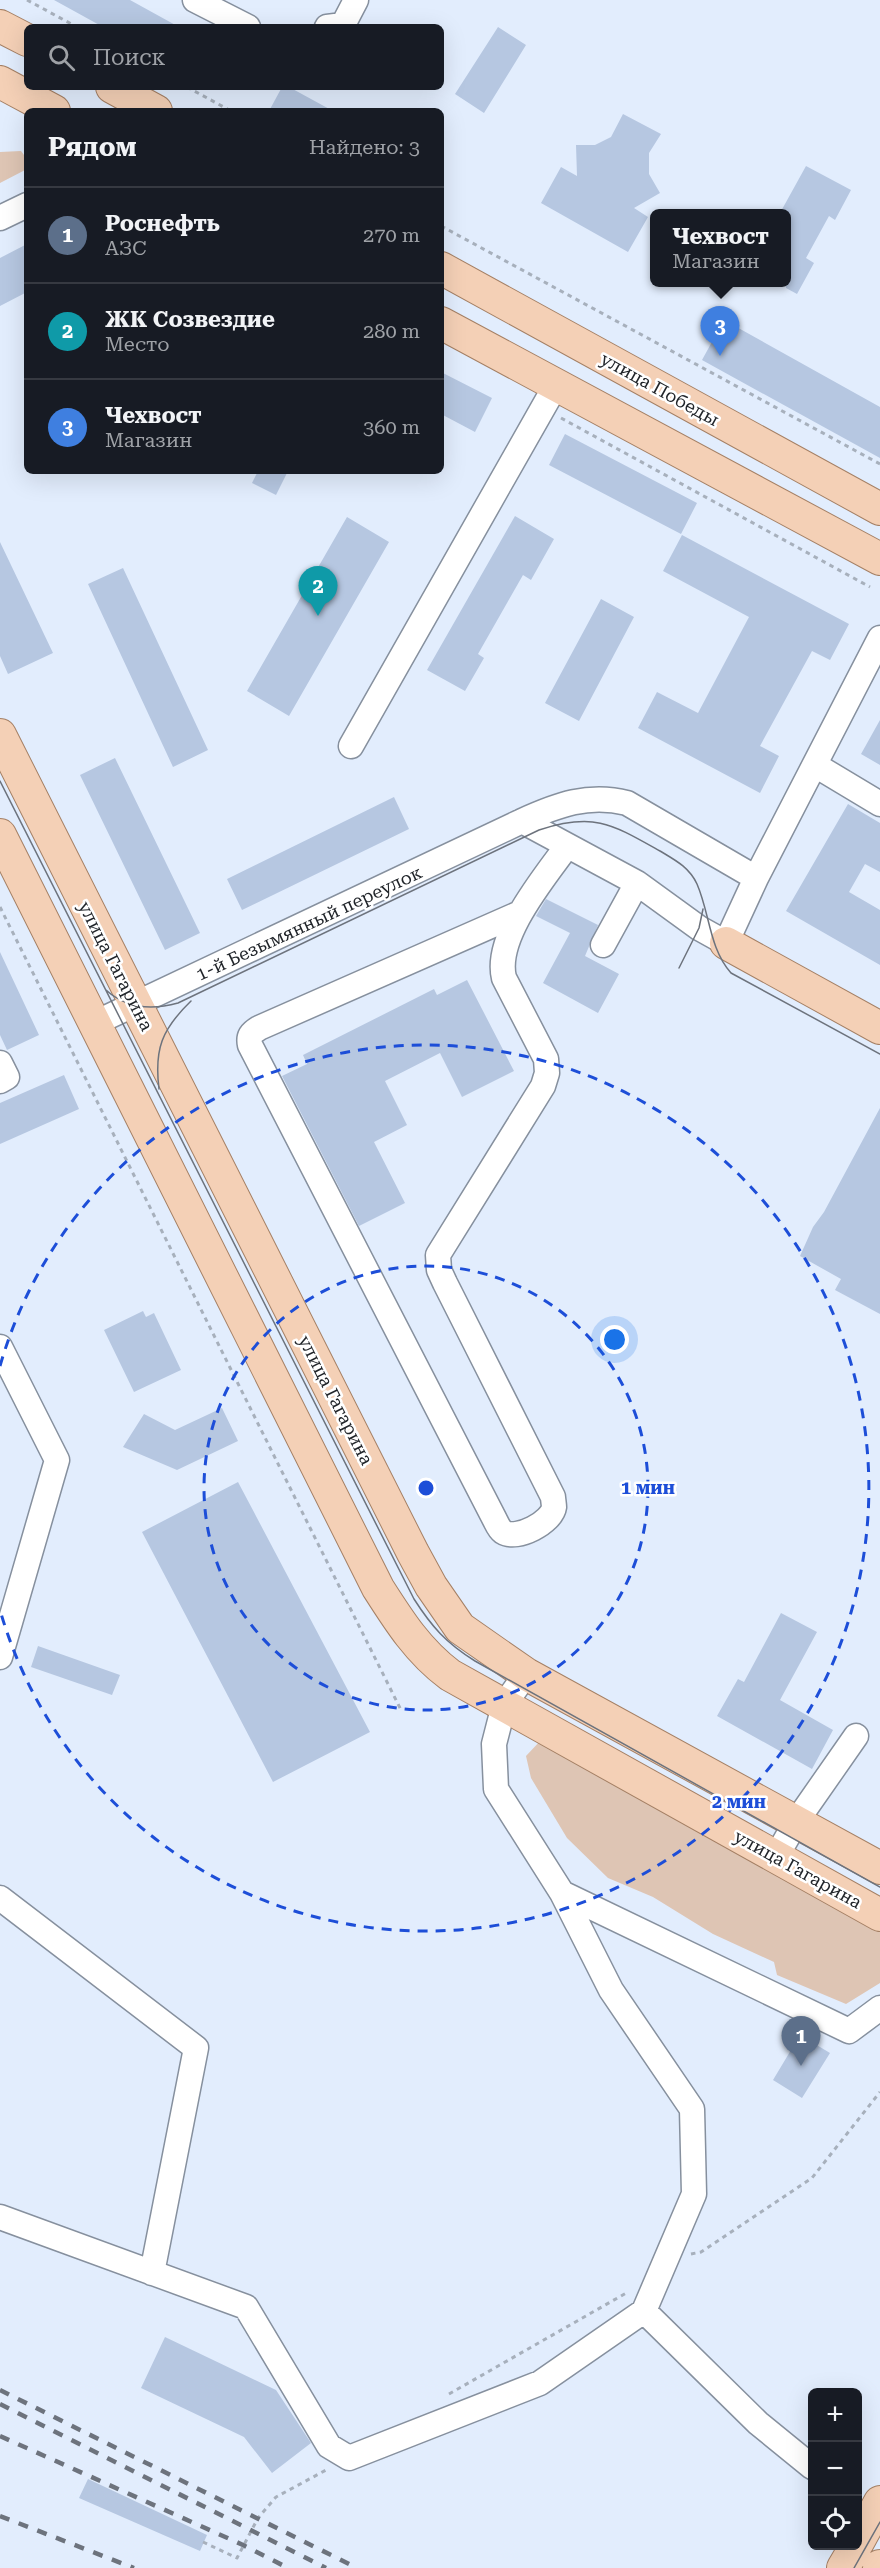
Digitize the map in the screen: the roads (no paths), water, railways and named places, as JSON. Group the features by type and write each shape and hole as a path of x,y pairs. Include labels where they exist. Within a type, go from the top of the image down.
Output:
{"main road":[{"path":"0,26 24,38"},
{"path":"0,82 48,108"},
{"path":"118,90 150,108"},
{"name":"улица Победы","path":"444,270 880,509"},
{"path":"444,325 549,397 875,573"},
{"name":"улица Гагарина","path":"0,735 431,1586 460,1629 526,1674 880,1869"},
{"name":"улица Гагарина","path":"0,835 378,1588 412,1640 431,1661 450,1675 880,1915"},
{"path":"726,943 880,1028"},
{"path":"862,2535 880,2502"},
{"path":"843,2568 854,2550"}],"street":[{"path":"195,0 242,24"},
{"path":"344,24 356,0"},
{"path":"0,218 24,207"},
{"path":"351,746 549,397"},
{"path":"522,821 637,883 699,928 726,943 756,879 880,638"},
{"path":"815,765 880,804"},
{"name":"1-й Безымянный переулок","path":"95,1023 522,821 568,802 612,799 627,803 756,879"},
{"path":"520,913 259,1028 248,1038 495,1520 504,1532 511,1535 520,1534 546,1519 554,1506 553,1497 445,1283 439,1270 438,1255 543,1086 547,1073 546,1059 504,978 501,968 502,957 520,913 567,846"},
{"path":"603,945 637,883"},
{"path":"0,1063 7,1077 0,1081"},
{"path":"0,1347 57,1460 0,1657"},
{"path":"0,2217 246,2307 329,2446 350,2458 540,2383 644,2311 694,2194 692,2109 611,1990 562,1893 496,1789 494,1744 504,1705 526,1674"},
{"path":"776,1857 796,1822 856,1736"},
{"path":"562,1893 849,2031 880,2008"},
{"path":"0,1898 196,2048 152,2273"},
{"path":"644,2311 758,2423 808,2463"}],"tram line":[{"path":"0,781 414,1599 427,1618 448,1641 475,1661 880,1887"},
{"path":"106,990 123,1001 140,1006 159,1007 178,1003 539,830 574,822 589,822 602,824 629,834 681,864 690,873 701,895 718,953 731,973 880,1054"},
{"path":"679,968 699,928 703,909"},
{"path":"159,1089 158,1062 162,1040 173,1021 191,1001"},
{"path":"854,2568 880,2522"}],"railway":[{"path":"0,2390 357,2568"},
{"path":"0,2404 326,2568"},
{"path":"0,2436 243,2545 288,2568"},
{"path":"0,2516 134,2568"}],"place":[{"name":"Чехвост","path":"720,356"},
{"name":"ЖК Созвездие","path":"318,616"},
{"name":"Роснефть","path":"801,2066"}]}
